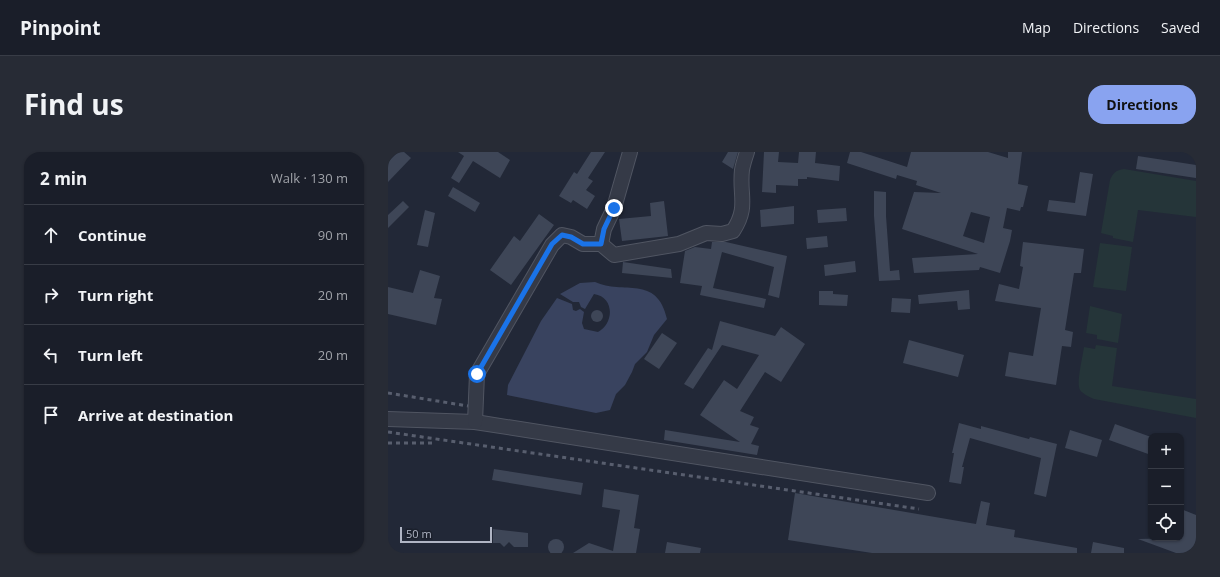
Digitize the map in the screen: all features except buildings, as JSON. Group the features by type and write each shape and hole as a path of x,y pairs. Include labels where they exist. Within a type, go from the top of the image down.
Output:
{"street":[{"path":"601,244 604,229 614,208 630,152"},
{"path":"475,422 477,374 552,244 562,235 571,237 583,244 601,244 614,255 679,244 706,233 722,234 733,231 740,220 743,206 742,171 747,152"},
{"path":"388,419 475,422 928,493"}],"shaded area":[{"path":"1124,169 1196,181 1196,217 1138,210 1133,242 1113,238 1113,236 1101,233 1110,180 1115,172"},
{"path":"1100,243 1132,247 1126,291 1093,287"},
{"path":"1090,306 1122,314 1118,343 1097,339 1097,335 1086,333"},
{"path":"1096,345 1117,348 1112,386 1196,399 1196,418 1094,399 1084,394 1080,390 1079,381 1084,347 1095,349"}],"water":[{"path":"595,282 617,287 638,288 647,291 655,296 662,305 667,319 654,335 647,352 635,364 625,385 616,394 610,410 596,413 507,395 508,385 541,321 557,298 572,304 573,310 576,311 580,309 584,312 582,323 584,329 598,332 607,323 610,311 609,305 601,296 594,294 585,309 581,307 579,302 573,302 560,294 580,283"}],"railway":[{"path":"388,393 468,406"},
{"path":"388,432 919,509"},
{"path":"388,443 434,443"}],"route":[{"path":"477,374 552,244 562,235 571,237 583,244 601,244 604,229 614,208"}]}
